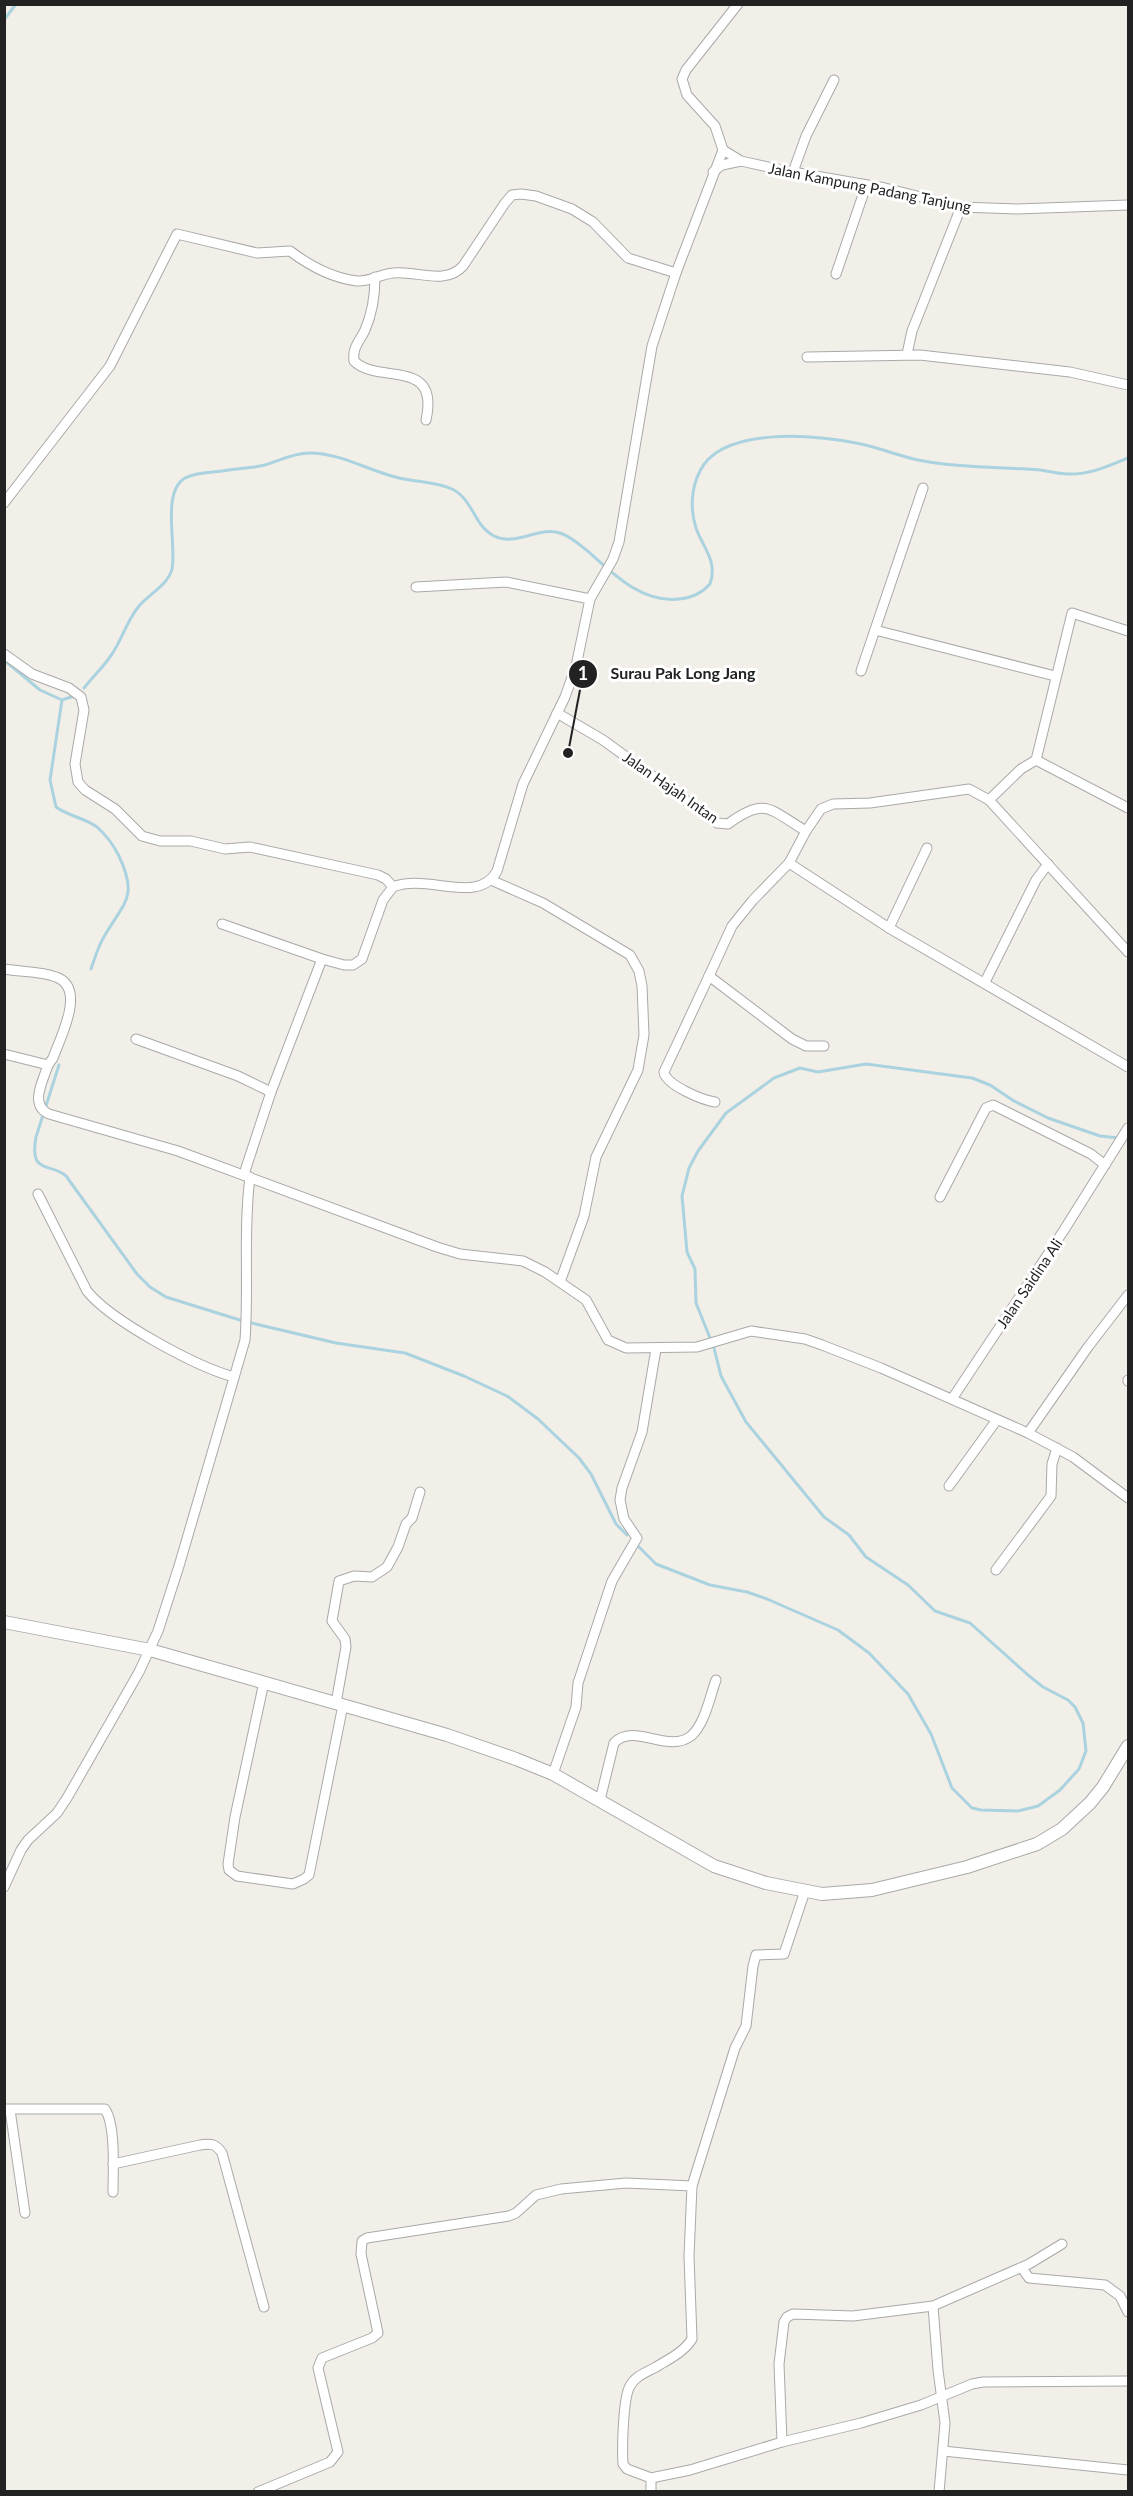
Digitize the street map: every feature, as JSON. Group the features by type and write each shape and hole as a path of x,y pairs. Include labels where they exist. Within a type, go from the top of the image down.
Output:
{"street":[{"path":"222,924 322,959 353,965 362,959 383,900 393,887 416,882 466,888 478,887 492,880 501,859 523,784 557,713 576,666 590,599 613,559 624,520 649,363 676,273 723,150 715,126 687,94 682,79 686,70 738,4"},
{"path":"793,172 806,136 834,80"},
{"name":"Jalan Kampung Padang Tanjung","path":"723,150 741,160 961,207 1017,209 1128,205"},
{"path":"713,172 722,165 741,160"},
{"path":"836,274 866,186"},
{"path":"4,503 110,366 177,234 257,253 290,251 311,266 328,274 358,281 399,272 444,276 454,274 464,266 512,195 521,194 572,209 594,222 628,258 676,273"},
{"path":"907,354 912,331 961,207"},
{"path":"375,277 375,291 366,329 355,345 354,361 362,367 413,378 426,393 429,406 426,420"},
{"path":"807,357 907,354 1070,372 1128,385"},
{"path":"861,671 923,488"},
{"path":"416,587 506,582 590,599"},
{"path":"989,800 1021,769 1036,760 1072,613 1128,632"},
{"path":"875,630 1055,675"},
{"path":"4,654 32,674 69,688 81,697 84,710 75,764 78,782 115,809 142,836 160,841 191,841 225,849 250,846 378,874 393,887"},
{"name":"Jalan Hajah Intan","path":"557,713 603,740 717,823 728,824 750,808 760,807 774,812 806,831"},
{"path":"1036,760 1128,808"},
{"path":"715,1102 706,1101 669,1082 664,1072 732,926 753,900 789,863 821,809 833,804 870,803 969,789 989,800 1128,952"},
{"path":"889,928 927,848"},
{"path":"789,863 889,928 1128,1067"},
{"path":"985,982 1036,880 1048,864"},
{"path":"492,880 543,903 630,955 639,971 642,986 644,1035 638,1070 596,1157 584,1216 560,1282"},
{"path":"4,1887 21,1850 57,1813 67,1798 150,1650 176,1574 245,1340 247,1175 271,1092 322,959"},
{"path":"4,969 56,976 69,989 72,1004 53,1058 48,1065 37,1101 40,1108 49,1114 178,1151 436,1247 460,1254 523,1261 586,1300 608,1340 626,1348 656,1349 707,1345 751,1331 805,1339 837,1349 1057,1448 1073,1457 1128,1498"},
{"path":"709,976 792,1039 806,1046 824,1046"},
{"path":"136,1039 238,1076 271,1092"},
{"path":"4,1054 48,1065"},
{"path":"940,1197 986,1108 993,1105 1091,1154 1106,1165"},
{"name":"Jalan Saidina Ali","path":"952,1399 1128,1128"},
{"path":"38,1194 87,1291 95,1301 152,1338 214,1372 234,1377"},
{"path":"1028,1434 1088,1347 1128,1295"},
{"path":"553,1774 576,1707 578,1683 612,1581 637,1538 624,1519 620,1500 642,1432 656,1349"},
{"path":"949,1486 996,1421"},
{"path":"996,1570 1051,1497 1052,1464 1057,1448"},
{"path":"264,1682 231,1845 229,1870 237,1876 293,1884 309,1875 339,1704 346,1647 345,1639 332,1622 339,1581 354,1576 372,1577 387,1567 398,1547 406,1524 412,1518 420,1492"},
{"path":"4,1622 150,1650 447,1735 553,1774 714,1866 766,1883 832,1894 872,1890 967,1867 1030,1848 1062,1829 1090,1803 1103,1787 1128,1746"},
{"path":"600,1800 614,1743 620,1736 628,1735 672,1742 691,1736 698,1726 716,1680"},
{"path":"805,1891 784,1954 756,1955 746,2026 735,2048 692,2186 689,2220 692,2339 688,2346 672,2358 643,2374 631,2384 626,2405 623,2464 627,2469 651,2478 718,2463 783,2442 861,2423 921,2405 972,2384 994,2380 1128,2381"},
{"path":"25,2213 7,2110 105,2109 110,2128 113,2192"},
{"path":"113,2164 212,2143 219,2148 264,2307"},
{"path":"258,2492 330,2462 338,2452 318,2368 322,2358 372,2338 378,2333 361,2254 362,2241 367,2238 509,2216 516,2213 536,2195 561,2189 627,2183 692,2186"},
{"path":"783,2442 779,2364 784,2322 787,2317 793,2314 870,2315 933,2306 1022,2268 1062,2244"},
{"path":"1022,2268 1029,2278 1105,2285 1120,2296 1128,2312"},
{"path":"933,2306 945,2422 939,2492"},
{"path":"943,2451 1128,2470"},
{"path":"651,2478 651,2492"}],"waterway":[{"path":"4,20 16,4"},
{"path":"84,688 112,654 139,606 170,575 173,559 171,520 174,495 178,485 185,478 195,474 261,466 303,453 344,459 388,475 452,489 465,499 487,532 502,539 543,532 560,533 579,544 630,586 653,597 679,599 688,598 704,590 710,584 711,561 694,521 693,492 700,471 712,456 729,446 773,437 822,438 861,444 933,463 1040,470 1060,474 1091,471 1128,458"},
{"path":"4,660 40,690 62,700 74,696"},
{"path":"62,700 50,780 56,807 100,830 117,852 128,881 127,898 100,943 91,969"},
{"path":"639,1547 656,1564 710,1585 747,1592 767,1599 838,1630 869,1653 908,1694 931,1734 952,1788 972,1808 1018,1811 1038,1806 1060,1790 1079,1769 1086,1751 1083,1723 1075,1707 1068,1700 1043,1687 970,1623 935,1611 908,1585 866,1557 849,1535 824,1517 746,1422 721,1376 714,1348 696,1303 695,1269 687,1252 682,1196 689,1168 698,1151 726,1113 774,1078 800,1068 818,1072 866,1064 972,1078 990,1085 1014,1101 1048,1118 1100,1136 1119,1138"},
{"path":"59,1065 36,1137 35,1149 38,1163 66,1176 137,1274 150,1287 166,1297 243,1321 336,1343 405,1353 507,1396 538,1419 579,1458 591,1474 616,1524 627,1535"}],"place":[{"name":"Surau Pak Long Jang","path":"568,753"}]}
